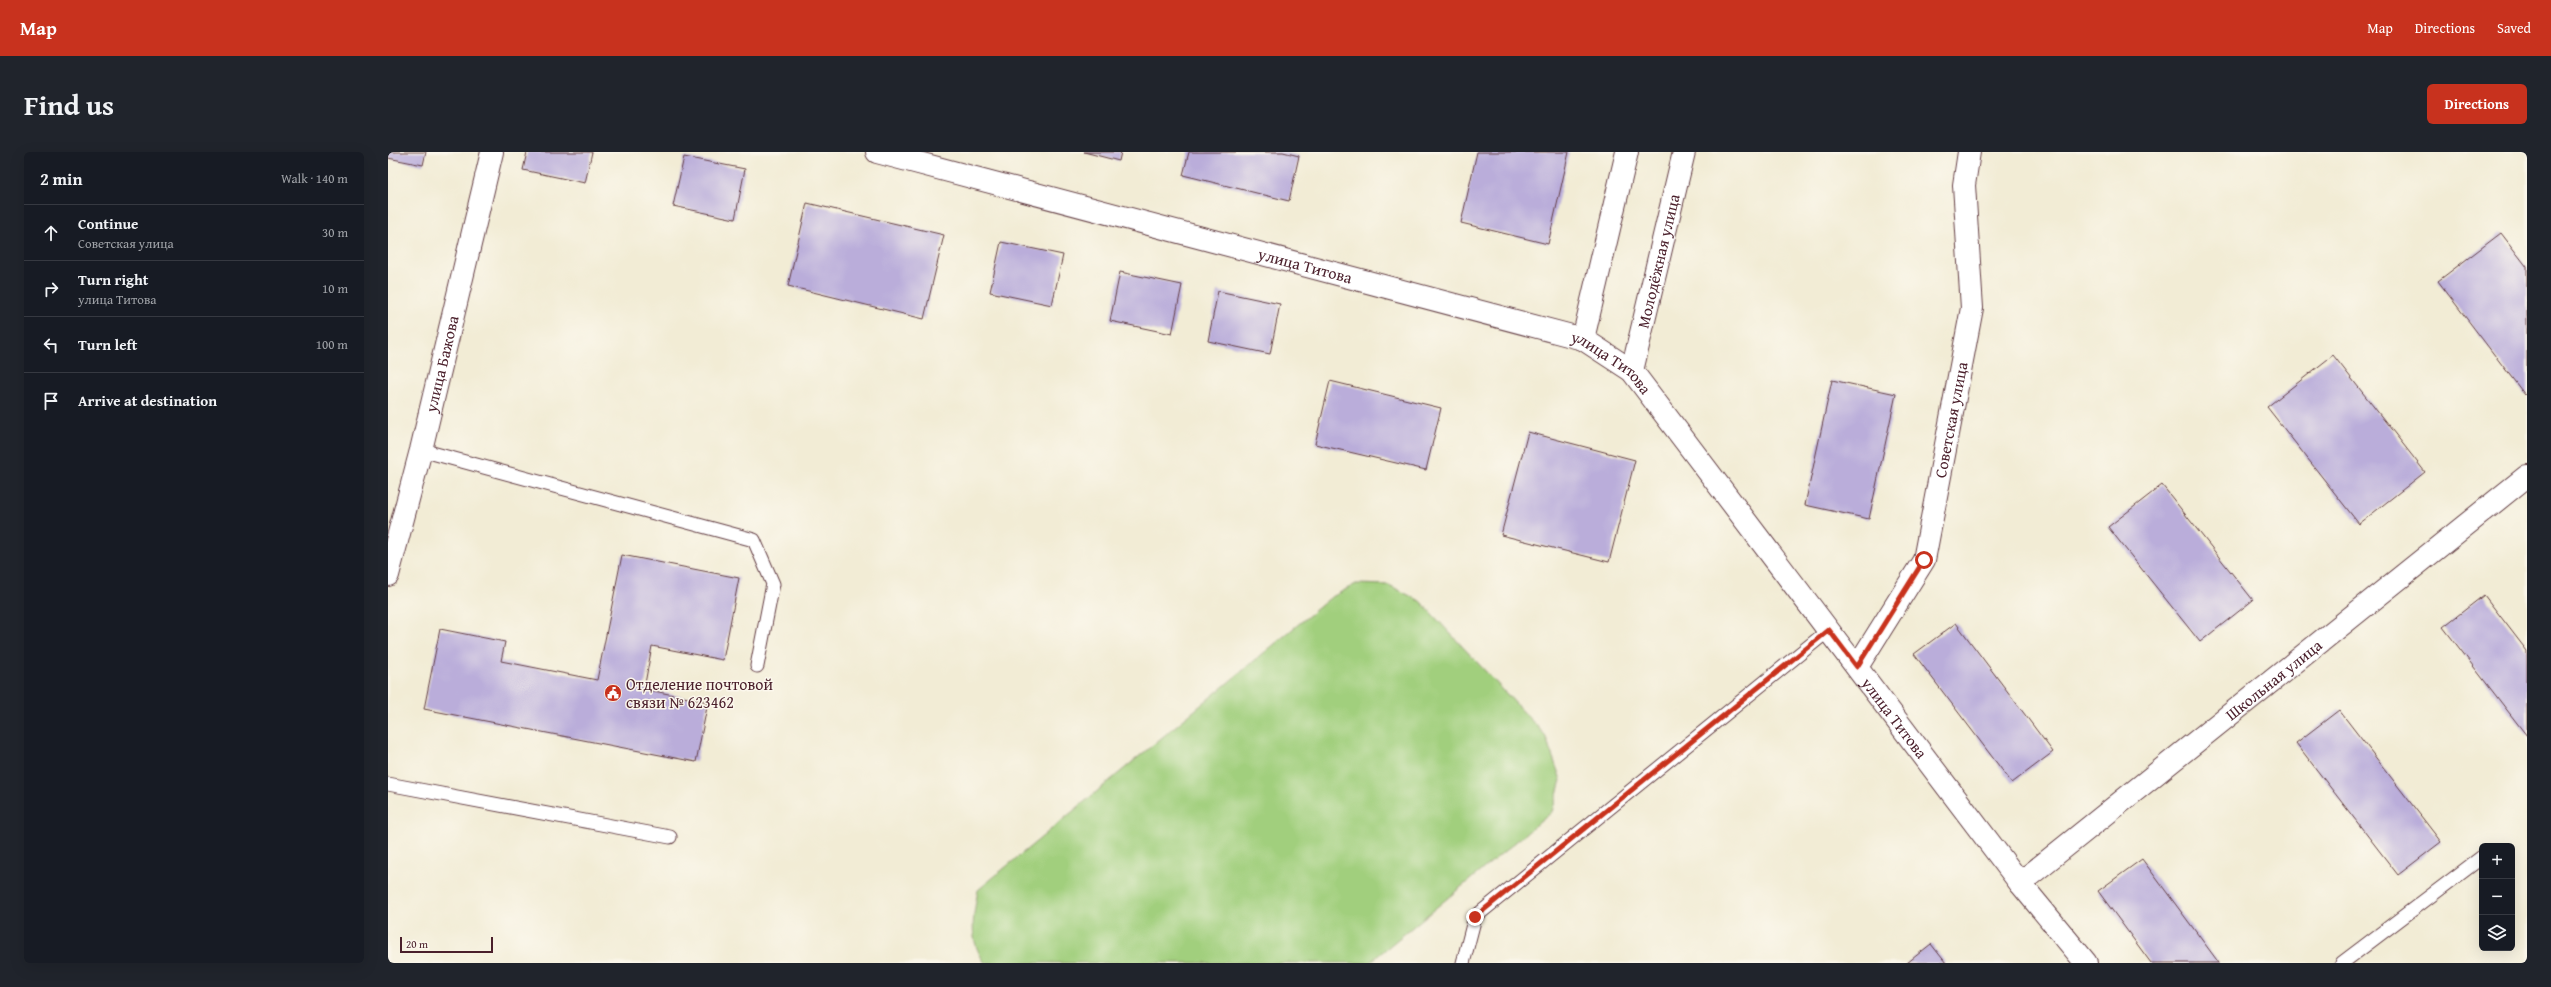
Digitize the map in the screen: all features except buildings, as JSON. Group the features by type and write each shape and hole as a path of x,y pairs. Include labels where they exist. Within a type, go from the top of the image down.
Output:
{"street":[{"name":"улица Бажова","path":"388,575 421,450 492,152"},
{"name":"улица Титова","path":"877,152 1583,339 1632,371 2020,883 2086,963"},
{"path":"1583,339 1627,152"},
{"name":"Молодёжная улица","path":"1632,371 1684,152"},
{"name":"Советская улица","path":"1857,667 1924,560 1972,308 1964,185 1969,152"},
{"name":"Школьная улица","path":"2020,883 2527,476"}],"lane":[{"path":"421,450 754,540 773,584 757,666"},
{"path":"1463,963 1475,917 1829,630"},
{"path":"388,784 670,837"},
{"path":"2342,963 2479,859"}],"green space":[{"path":"1356,584 1389,585 1420,601 1545,735 1561,780 1552,812 1369,963 985,963 976,945 973,928 978,890 1330,598"}],"place":[{"name":"Отделение почтовой связи № 623462","path":"613,693"}],"route":[{"path":"1475,917 1829,630 1857,667 1924,560"}]}
